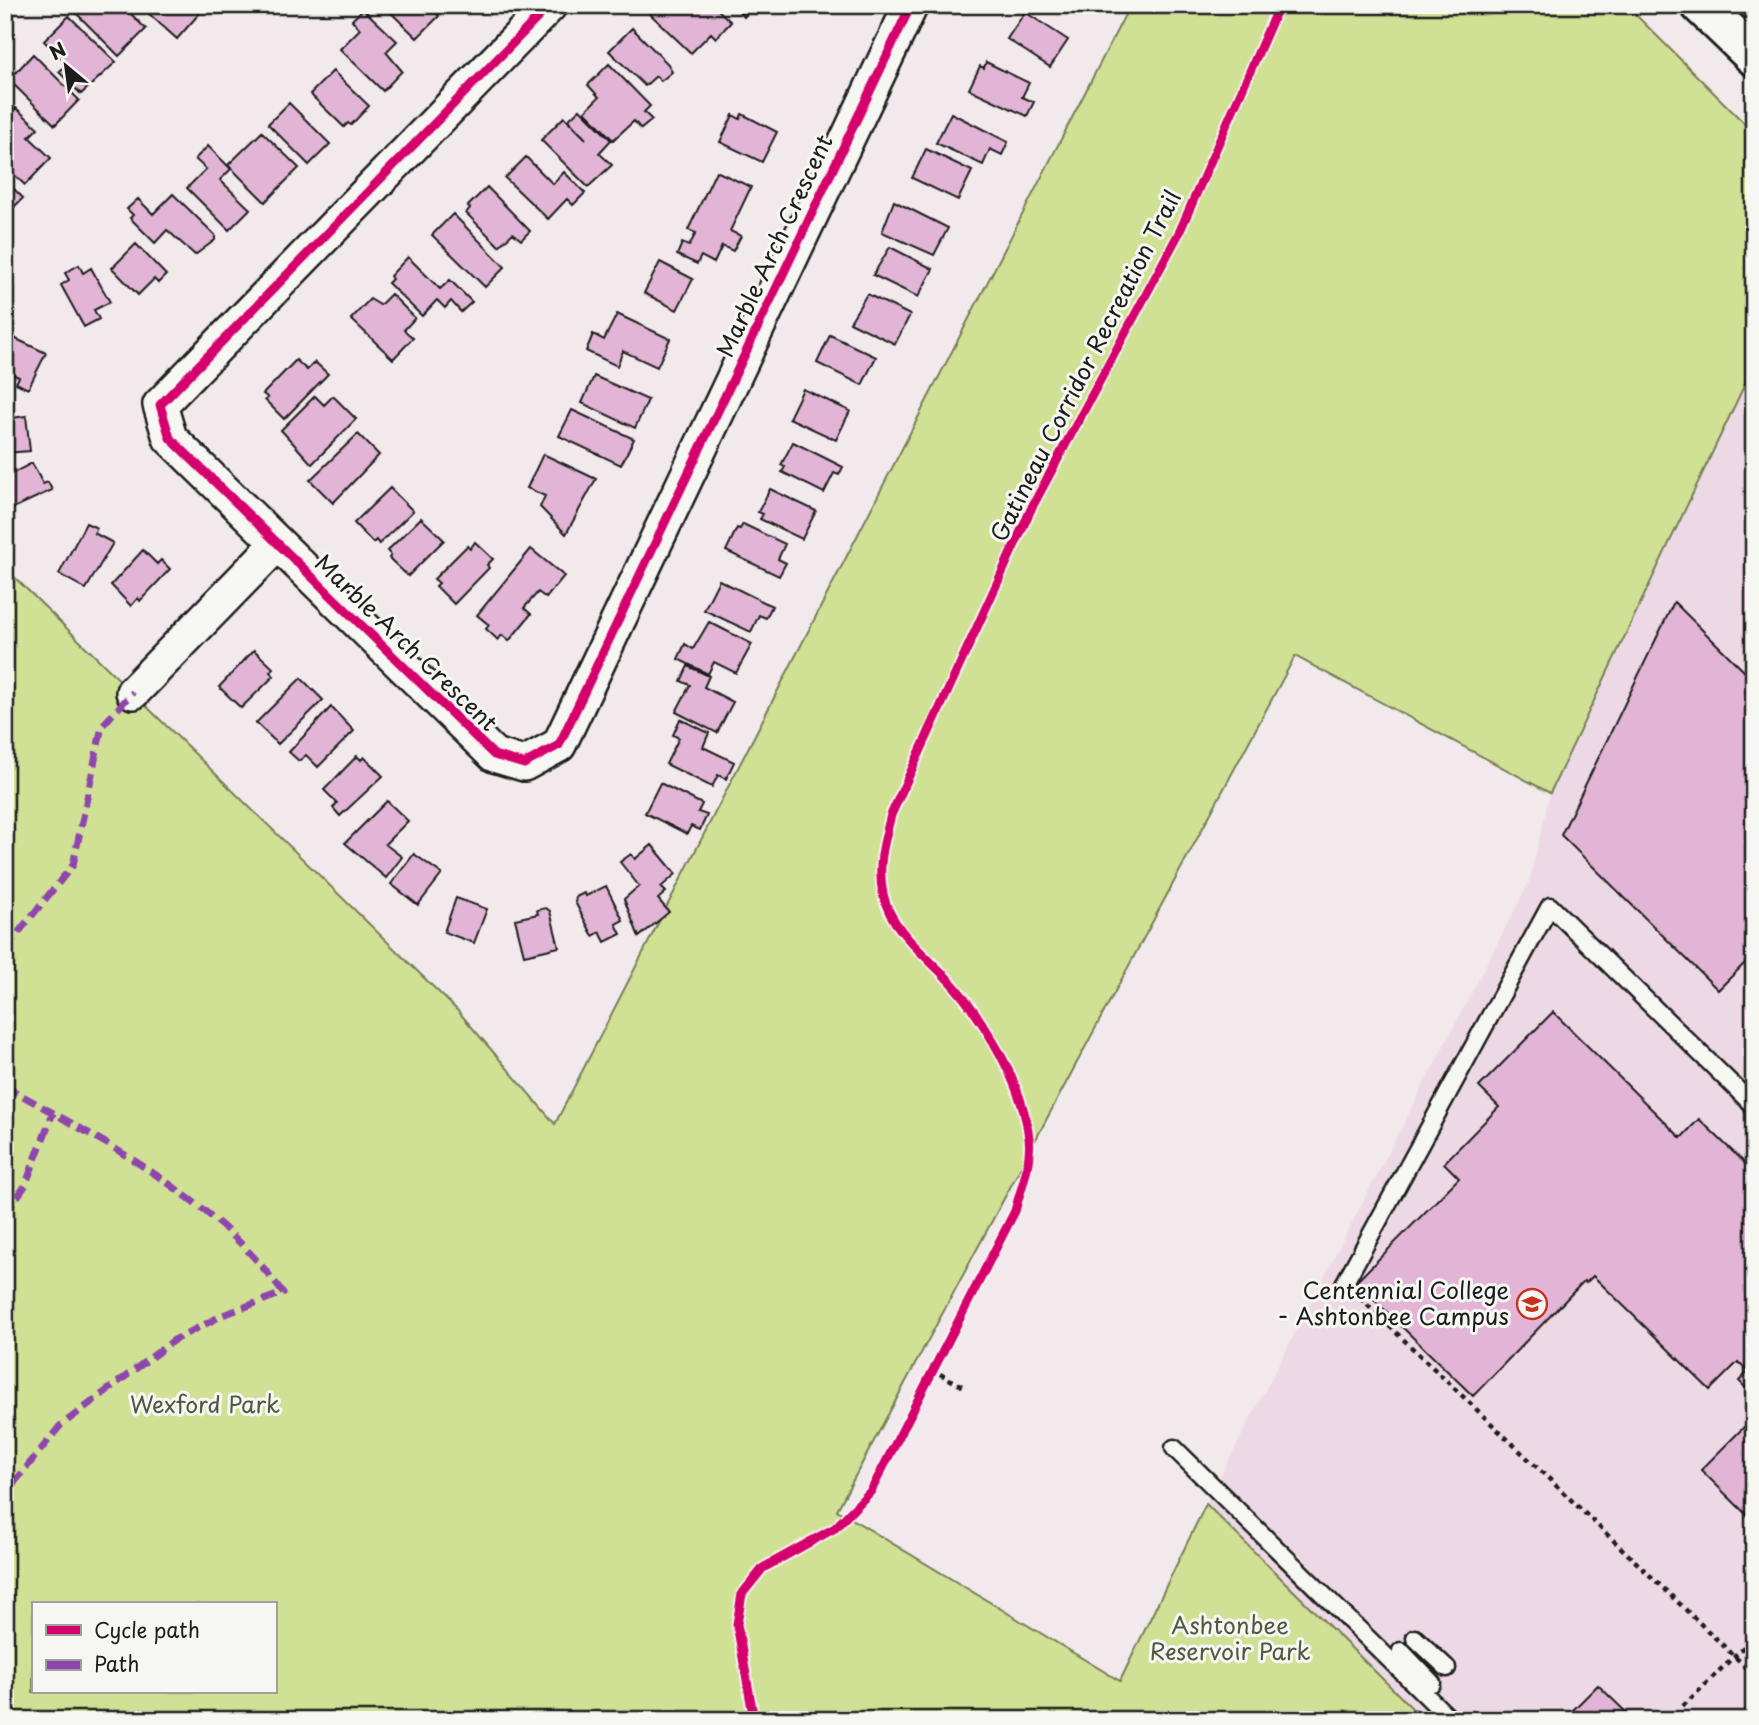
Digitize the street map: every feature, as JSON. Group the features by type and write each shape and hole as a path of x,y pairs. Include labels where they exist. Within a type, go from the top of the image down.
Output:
{"main road":[{"path":"1701,5 1754,57"}],"street":[{"name":"Marble Arch Crescent","path":"550,5 160,405 170,438 276,545 494,755 524,764 559,744 911,5"},
{"path":"133,692 276,545"}],"lane":[{"path":"1345,1284 1550,906 1754,1106"},
{"path":"1174,1448 1397,1656 1428,1687 1451,1720"},
{"path":"1415,1637 1447,1668"}],"path":[{"path":"1345,1284 1754,1675"},
{"path":"928,1383 941,1358"},
{"path":"940,1374 962,1385"},
{"path":"1683,1706 1754,1637"},
{"path":"1746,1668 1754,1667"}],"shaded area":[{"name":"Centennial College - Ashtonbee Campus","path":"1754,365 1754,1720 1424,1720 1206,1504 1529,882 1550,793"}],"green space":[{"path":"1130,5 1626,5 1754,133 1754,365 1550,793 1295,656 837,1510 1120,1681 1206,1504 1424,1720 5,1720 5,568 458,1011 555,1124"}],"building":[{"path":"83,5 122,5 146,29 119,56 76,13"},
{"path":"156,5 205,7 177,39 148,13"},
{"path":"383,5 428,5 439,16 417,38"},
{"path":"656,5 685,5 688,8 691,5 713,5 731,22 716,38 711,33 691,53 649,13"},
{"path":"733,5 755,5 744,17"},
{"path":"363,9 397,41 386,52 402,71 383,91 340,49 360,29 352,20"},
{"path":"1025,12 1068,40 1050,67 1007,39"},
{"path":"69,16 116,62 81,94 59,72 67,64 44,41"},
{"path":"632,28 668,64 672,72 661,81 656,76 645,86 609,51"},
{"path":"33,54 79,100 55,125 9,80"},
{"path":"986,62 1029,83 1022,97 1034,102 1027,116 969,89 980,66 984,68"},
{"path":"609,64 650,106 644,112 652,120 641,129 634,121 613,140 585,111 599,97 588,85"},
{"path":"333,71 369,106 351,125 348,123 344,127 310,94"},
{"path":"289,103 330,144 309,165 268,124"},
{"path":"16,108 38,128 29,137 51,158 25,185 5,166 5,119"},
{"path":"580,109 611,140 599,153 612,165 588,187 541,140 564,117 586,139 568,120"},
{"path":"951,113 1008,142 1002,155 990,149 983,165 936,143"},
{"path":"742,114 777,132 762,162 720,142 733,115 740,119"},
{"path":"262,132 299,168 265,202 228,165"},
{"path":"208,146 231,169 220,180 250,209 229,230 187,188 206,169 195,159"},
{"path":"926,149 972,171 958,200 912,178"},
{"path":"526,157 553,184 564,172 585,193 573,205 567,199 548,219 505,178"},
{"path":"716,171 751,187 730,231 741,236 733,251 722,246 714,263 701,256 697,264 677,255 682,243 689,246 696,233 688,230"},
{"path":"5,180 23,198 5,216"},
{"path":"487,187 530,231 521,240 513,233 499,246 466,213 470,208 468,206"},
{"path":"173,194 215,235 215,240 195,255 167,230 155,243 130,218 133,215 127,209 138,199 153,214"},
{"path":"894,201 948,228 934,255 882,232"},
{"path":"453,214 505,267 485,287 432,235"},
{"path":"136,244 166,275 158,283 154,279 138,295 112,268"},
{"path":"890,247 933,269 918,297 873,275"},
{"path":"408,257 440,289 450,280 472,302 461,312 451,301 445,308 437,300 422,316 388,283 392,279 390,276"},
{"path":"660,262 693,279 677,310 644,293"},
{"path":"79,265 83,273 91,268 110,302 94,310 99,319 84,327 61,285 69,280 65,273"},
{"path":"391,294 415,318 404,330 413,338 393,359 351,319 370,299 380,305"},
{"path":"867,294 910,315 895,344 850,322"},
{"path":"617,314 670,339 657,367 623,351 617,366 586,351 593,334 604,340"},
{"path":"830,335 876,357 862,385 817,363"},
{"path":"12,337 46,353 28,389 16,383 19,377 5,371 5,350"},
{"path":"296,360 307,370 315,362 328,374 284,419 265,400 268,398 263,394"},
{"path":"594,376 648,400 635,428 582,403"},
{"path":"803,389 850,411 836,440 789,418"},
{"path":"315,396 324,405 333,396 356,419 312,464 281,430"},
{"path":"572,410 634,439 621,465 559,436"},
{"path":"26,416 30,451 5,453 5,419"},
{"path":"358,434 379,455 333,503 310,480"},
{"path":"793,442 843,467 839,475 834,473 824,493 782,472 785,467 781,465"},
{"path":"543,454 596,479 566,534 540,507 545,496 527,488"},
{"path":"32,463 43,484 48,482 52,490 5,512 5,477"},
{"path":"390,488 413,511 379,544 376,540 373,543 354,523"},
{"path":"770,489 816,511 802,539 760,519 763,514 758,512"},
{"path":"421,518 444,540 408,576 389,558 391,555 387,551"},
{"path":"86,523 97,528 94,533 113,543 86,589 59,574"},
{"path":"743,524 785,544 778,559 786,563 779,576 726,551 737,528 740,529"},
{"path":"475,542 493,559 487,565 489,568 454,604 436,586 439,583 434,579 467,546 470,549"},
{"path":"531,549 564,576 546,598 538,592 524,608 531,614 509,641 502,635 498,640 486,629 489,625 477,615"},
{"path":"143,550 157,564 161,560 170,569 140,601 138,598 131,606 111,585"},
{"path":"719,580 772,606 766,618 759,615 751,632 704,610"},
{"path":"1674,602 1750,677 1754,673 1754,954 1718,990 1561,835"},
{"path":"709,622 752,644 736,673 714,662 708,674 678,659 685,644 693,649"},
{"path":"254,650 273,668 270,672 274,676 241,708 219,687"},
{"path":"688,666 709,676 704,687 733,702 717,733 676,712 690,685 681,681"},
{"path":"301,678 323,700 278,744 256,723"},
{"path":"331,707 354,731 318,767 306,755 299,761 289,752"},
{"path":"680,719 709,733 703,747 734,762 726,779 718,775 712,787 666,764 679,738 673,735"},
{"path":"357,756 361,760 364,757 383,776 340,816 333,808 337,803 324,790"},
{"path":"660,783 702,804 698,812 707,815 700,830 691,826 687,834 645,813"},
{"path":"387,801 408,821 385,844 402,857 386,878 345,843"},
{"path":"652,845 676,874 661,887 666,892 658,899 669,912 639,937 624,899 639,886 620,862 631,854 635,859"},
{"path":"414,854 442,874 418,905 391,884"},
{"path":"606,886 623,920 616,924 621,934 605,942 600,932 593,936 575,902 576,897 584,893 586,896"},
{"path":"456,898 487,909 474,943 444,932"},
{"path":"546,908 550,911 559,947 524,955 515,919 538,914 537,910"},
{"path":"1553,1012 1681,1138 1699,1119 1754,1172 1752,1394 1739,1381 1748,1372 1738,1362 1710,1390 1593,1276 1586,1283 1584,1281 1473,1396 1356,1282 1459,1178 1444,1163 1499,1107 1479,1087"},
{"path":"1754,1417 1754,1522 1701,1470"},
{"path":"1598,1685 1634,1720 1563,1720"}],"marked path":[{"path":"5,949 73,865 102,726 133,692"},
{"path":"5,1086 119,1151 191,1200 225,1228 283,1293 223,1315 174,1340 60,1426 5,1494"},
{"path":"5,1214 25,1186 53,1113"}],"cycle path":[{"path":"550,5 160,405 170,438 494,755 524,764 559,745 911,5"},
{"name":"Gatineau Corridor Recreation Trail","path":"754,1720 737,1624 742,1594 763,1568 835,1528 871,1491 1015,1211 1029,1156 1025,1117 998,1050 972,1008 907,938 887,906 881,884 881,864 891,815 1032,507 1179,233 1279,5"}],"place":[{"name":"Centennial College - Ashtonbee Campus","path":"1532,1304"}],"park label":[{"name":"Wexford Park","path":"205,1405"},
{"name":"Ashtonbee Reservoir Park","path":"1230,1639"}]}
